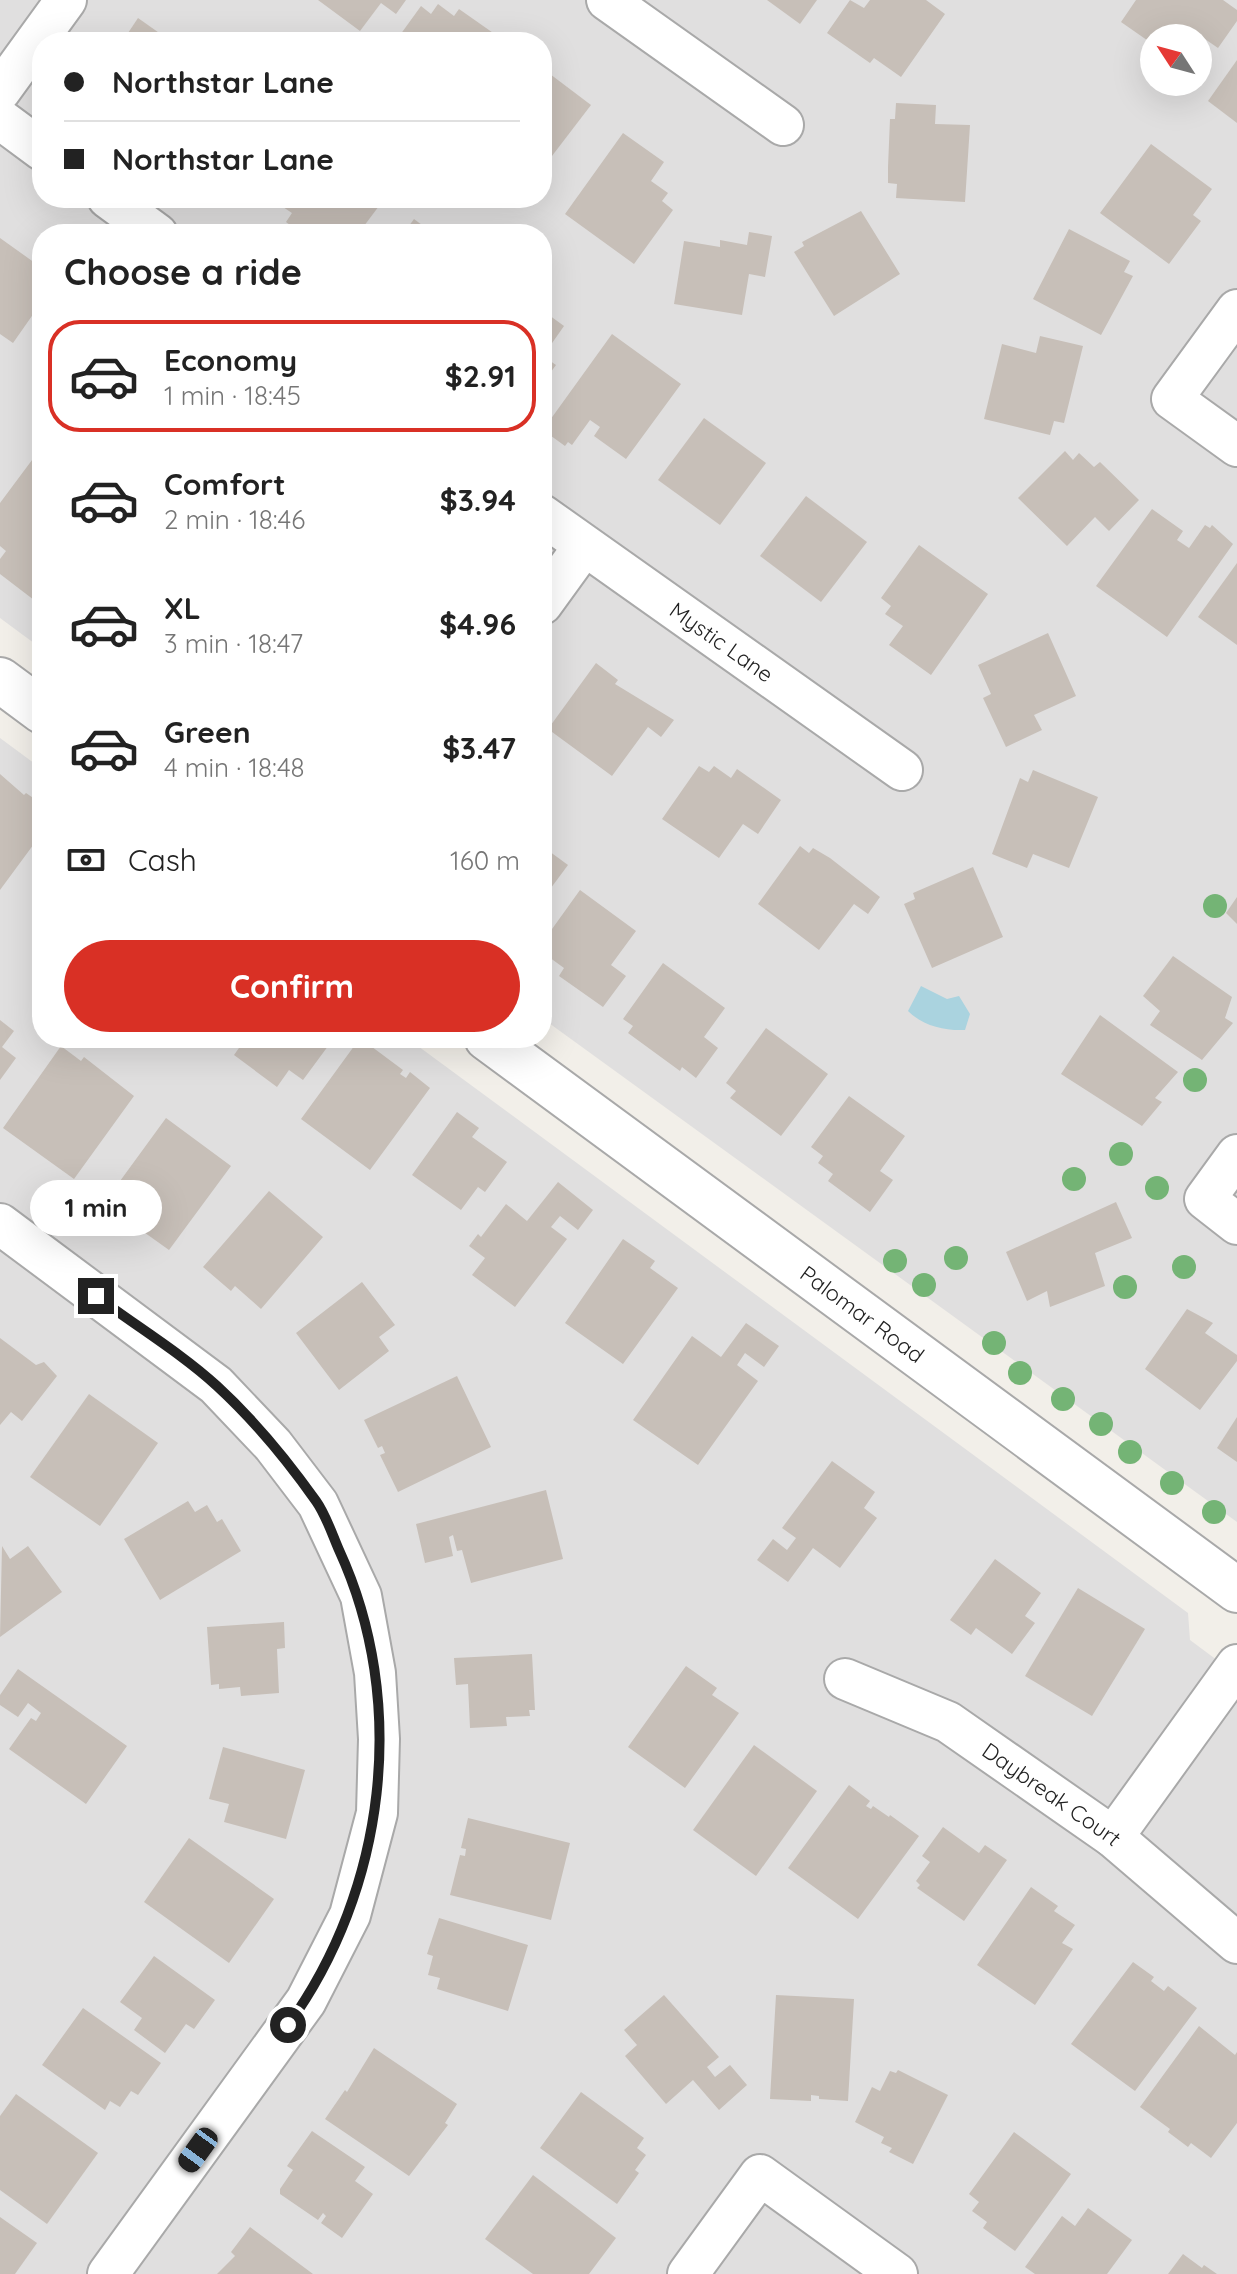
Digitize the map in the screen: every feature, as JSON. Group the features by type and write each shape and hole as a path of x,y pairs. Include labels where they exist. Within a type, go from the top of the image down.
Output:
{"street":[{"path":"43,32 66,0"},
{"path":"607,0 783,125"},
{"path":"0,91 32,47"},
{"path":"0,119 32,143"},
{"path":"122,208 143,224"},
{"path":"1237,310 1172,399 1237,446"},
{"name":"Mystic Lane","path":"552,522 902,770"},
{"path":"552,590 584,546"},
{"path":"0,680 32,704"},
{"name":"Palomar Road","path":"501,1048 1237,1590"},
{"path":"1237,1155 1205,1199 1237,1224"},
{"path":"0,1224 216,1385 273,1445 318,1504 361,1596 375,1673 379,1739 377,1813 350,1915 306,2001 108,2274"},
{"path":"1113,1837 1237,1665"},
{"name":"Daybreak Court","path":"845,1679 948,1722 1113,1837 1237,1943"},
{"path":"688,2274 760,2175 897,2274"}],"shaded area":[{"path":"0,0 1237,0 1237,1522 552,1025 552,224 32,224 32,642 0,618"},
{"path":"0,738 32,762 32,1048 421,1048 1188,1613 1190,1640 1237,1675 1237,2274 0,2274"}],"water":[{"path":"921,986 947,999 959,996 970,1014 965,1030 935,1026 908,1011"}],"building":[{"path":"318,0 406,0 396,14 381,3 360,31"},
{"path":"767,0 817,0 800,24"},
{"path":"850,0 864,8 870,0 926,0 945,14 901,77 874,58 870,63 827,33"},
{"path":"1136,0 1223,0 1237,10 1237,21 1218,48 1212,44 1212,24 1140,24 1140,35 1121,22"},
{"path":"438,4 454,16 459,9 492,32 402,32 421,6 431,14"},
{"path":"138,18 158,32 129,32"},
{"path":"1237,60 1237,123 1208,101"},
{"path":"552,76 591,105 552,156"},
{"path":"896,103 936,105 935,124 970,125 965,202 896,198 897,184 888,183 888,167 890,119 895,119"},
{"path":"623,133 664,162 651,181 668,193 662,201 673,210 634,264 565,214"},
{"path":"1151,144 1212,189 1193,215 1201,221 1169,264 1100,213"},
{"path":"284,208 378,208 366,224 289,224 286,222 292,213"},
{"path":"861,211 900,274 834,316 794,252 804,246 802,242"},
{"path":"1069,229 1130,261 1124,272 1133,276 1101,335 1033,299"},
{"path":"749,232 772,236 765,277 749,274 742,315 674,304 684,241 720,247 720,240 747,245"},
{"path":"0,238 32,261 32,316 13,343 0,334"},
{"path":"552,317 564,326 552,343"},
{"path":"612,334 681,384 626,459 594,436 600,427 590,420 572,445 568,442 565,446 552,437 552,417"},
{"path":"1040,336 1083,346 1064,423 1054,421 1050,435 984,419 1002,344 1036,353"},
{"path":"704,418 766,463 720,525 658,480"},
{"path":"1065,451 1073,460 1079,453 1094,467 1100,462 1139,500 1109,531 1095,517 1067,546 1018,498"},
{"path":"32,460 32,598 0,574 0,559 6,551 0,546 0,503"},
{"path":"806,496 867,542 821,602 760,556"},
{"path":"1152,509 1183,531 1177,540 1189,548 1205,525 1210,528 1212,525 1233,544 1167,637 1096,586"},
{"path":"919,545 988,594 931,675 889,645 903,626 885,614 891,606 881,598"},
{"path":"1237,563 1237,645 1198,617"},
{"path":"1048,633 1076,696 1034,715 1042,730 1006,747 983,698 991,694 978,665"},
{"path":"596,663 618,680 615,684 674,720 661,737 648,727 612,776 552,732 552,724"},
{"path":"699,766 709,772 714,766 731,778 737,769 781,800 758,834 743,824 719,858 662,819"},
{"path":"1033,770 1098,797 1069,868 1033,854 1027,868 992,854 1020,778 1028,782"},
{"path":"0,774 24,795 26,793 32,797 32,847 0,890"},
{"path":"800,846 809,853 813,848 830,858 880,897 868,914 854,904 819,950 758,904"},
{"path":"552,853 568,865 552,887"},
{"path":"973,867 1003,937 932,968 904,904 915,899 913,893"},
{"path":"580,890 636,931 611,965 626,976 603,1007 559,976 564,968 552,959 552,929"},
{"path":"1237,897 1237,924 1226,913"},
{"path":"1173,956 1232,997 1225,1018 1233,1023 1202,1060 1150,1025 1160,1011 1143,996"},
{"path":"663,963 725,1008 704,1037 718,1048 696,1078 682,1067 680,1071 628,1033 633,1026 623,1019"},
{"path":"1100,1015 1178,1072 1155,1098 1162,1102 1142,1126 1061,1074"},
{"path":"0,1020 14,1031 2,1047 16,1058 0,1080"},
{"path":"766,1028 828,1074 781,1136 730,1098 736,1091 726,1083"},
{"path":"60,1048 81,1061 84,1057 134,1096 74,1179 3,1128"},
{"path":"239,1048 327,1048 303,1080 289,1070 277,1087 234,1055"},
{"path":"353,1048 373,1048 403,1070 400,1074 406,1078 410,1072 430,1088 370,1170 301,1119"},
{"path":"849,1096 905,1136 880,1171 893,1180 870,1212 828,1181 833,1174 818,1163 823,1156 811,1147"},
{"path":"457,1112 479,1128 472,1137 507,1162 485,1192 478,1187 461,1210 412,1175"},
{"path":"166,1118 231,1166 169,1250 134,1225 137,1221 132,1217 129,1221 104,1203"},
{"path":"558,1182 593,1210 578,1230 560,1216 551,1227 567,1239 515,1307 472,1275 485,1258 469,1246 478,1234 481,1237 506,1204 527,1221"},
{"path":"269,1191 323,1237 261,1309 235,1286 231,1291 203,1267"},
{"path":"1116,1202 1132,1238 1095,1253 1105,1286 1050,1307 1047,1291 1027,1301 1006,1252"},
{"path":"623,1239 655,1261 650,1268 678,1288 623,1364 565,1323"},
{"path":"362,1282 395,1325 379,1337 389,1351 339,1390 296,1333"},
{"path":"1187,1309 1213,1323 1205,1333 1237,1355 1237,1361 1200,1410 1145,1369"},
{"path":"746,1323 779,1346 764,1367 745,1353 737,1365 758,1381 698,1465 633,1420 692,1336 721,1357"},
{"path":"0,1338 36,1365 44,1362 57,1376 22,1421 11,1412 0,1425"},
{"path":"457,1376 491,1447 398,1492 380,1455 385,1453 382,1446 378,1448 364,1420"},
{"path":"89,1394 158,1443 100,1526 30,1477"},
{"path":"1237,1417 1237,1462 1217,1448"},
{"path":"832,1461 875,1492 864,1508 877,1518 840,1568 813,1548 788,1582 757,1560 773,1539 787,1550 796,1538 782,1528"},
{"path":"546,1490 563,1559 471,1583 462,1550 457,1551 453,1535 449,1537 453,1556 425,1563 416,1524"},
{"path":"188,1501 195,1512 207,1505 217,1522 222,1519 241,1551 160,1600 124,1539"},
{"path":"2,1546 10,1559 28,1546 62,1592 0,1637"},
{"path":"995,1559 1041,1593 1025,1616 1035,1623 1012,1654 976,1628 971,1635 950,1620"},
{"path":"1078,1588 1145,1629 1092,1716 1025,1676"},
{"path":"284,1622 285,1648 277,1649 279,1693 241,1696 240,1687 219,1689 219,1684 211,1685 207,1627"},
{"path":"532,1654 535,1710 529,1710 530,1716 506,1717 507,1726 470,1728 468,1684 456,1685 454,1658"},
{"path":"686,1666 717,1688 712,1695 739,1713 685,1788 628,1747"},
{"path":"18,1669 127,1746 86,1804 9,1749 31,1718 36,1721 41,1713 28,1703 18,1717 0,1705 0,1695"},
{"path":"754,1745 817,1791 756,1876 693,1830"},
{"path":"223,1747 305,1770 286,1839 224,1822 229,1804 209,1799"},
{"path":"849,1785 870,1801 866,1806 871,1809 873,1806 890,1815 919,1836 858,1919 788,1868"},
{"path":"468,1818 570,1843 551,1920 450,1895 460,1855 465,1856 466,1849 461,1848"},
{"path":"943,1827 979,1853 985,1845 1007,1860 964,1921 917,1888 920,1885 916,1881 930,1862 922,1856"},
{"path":"189,1838 274,1899 229,1963 144,1902"},
{"path":"1031,1887 1058,1906 1054,1911 1075,1925 1062,1943 1073,1949 1035,2005 977,1965"},
{"path":"439,1918 528,1945 508,2011 437,1989 440,1978 428,1975 433,1956 427,1954"},
{"path":"154,1956 215,2000 194,2029 186,2024 165,2053 134,2030 142,2018 120,2002"},
{"path":"1133,1962 1154,1977 1151,1981 1164,1991 1168,1986 1197,2008 1135,2091 1071,2044"},
{"path":"664,1995 719,2057 707,2067 715,2077 730,2065 747,2085 719,2110 693,2080 666,2104 625,2056 637,2045 624,2030"},
{"path":"776,1995 854,1999 848,2101 819,2099 819,2096 811,2095 811,2101 770,2099"},
{"path":"83,2008 161,2063 138,2095 131,2091 120,2107 110,2101 105,2110 42,2065"},
{"path":"1199,2026 1235,2055 1237,2052 1237,2123 1211,2158 1191,2143 1188,2147 1140,2107"},
{"path":"374,2048 457,2104 445,2123 448,2125 409,2176 325,2119 345,2090 347,2092"},
{"path":"898,2070 948,2095 913,2164 889,2152 892,2148 881,2143 884,2137 855,2122 872,2087 880,2091 890,2071 896,2073"},
{"path":"581,2092 644,2138 637,2148 646,2155 635,2170 639,2173 617,2204 540,2148"},
{"path":"16,2094 98,2153 47,2224 0,2190 0,2116"},
{"path":"312,2131 365,2167 355,2181 373,2194 342,2238 321,2223 326,2216 323,2213 318,2220 280,2194 293,2170 287,2166"},
{"path":"1014,2132 1071,2174 1015,2251 983,2228 987,2222 972,2211 979,2202 969,2194"},
{"path":"533,2175 616,2238 589,2274 533,2274 485,2239"},
{"path":"1088,2208 1132,2240 1107,2274 1035,2274 1025,2267 1062,2216 1075,2226"},
{"path":"0,2217 37,2243 15,2274 0,2274"},
{"path":"250,2227 313,2274 217,2274 235,2256 231,2252"},
{"path":"1183,2254 1202,2268 1204,2265 1217,2274 1168,2274"}],"route":[{"path":"96,1296 216,1385 273,1445 318,1504 361,1596 375,1673 379,1739 377,1813 350,1915 306,2001 288,2025"}]}
